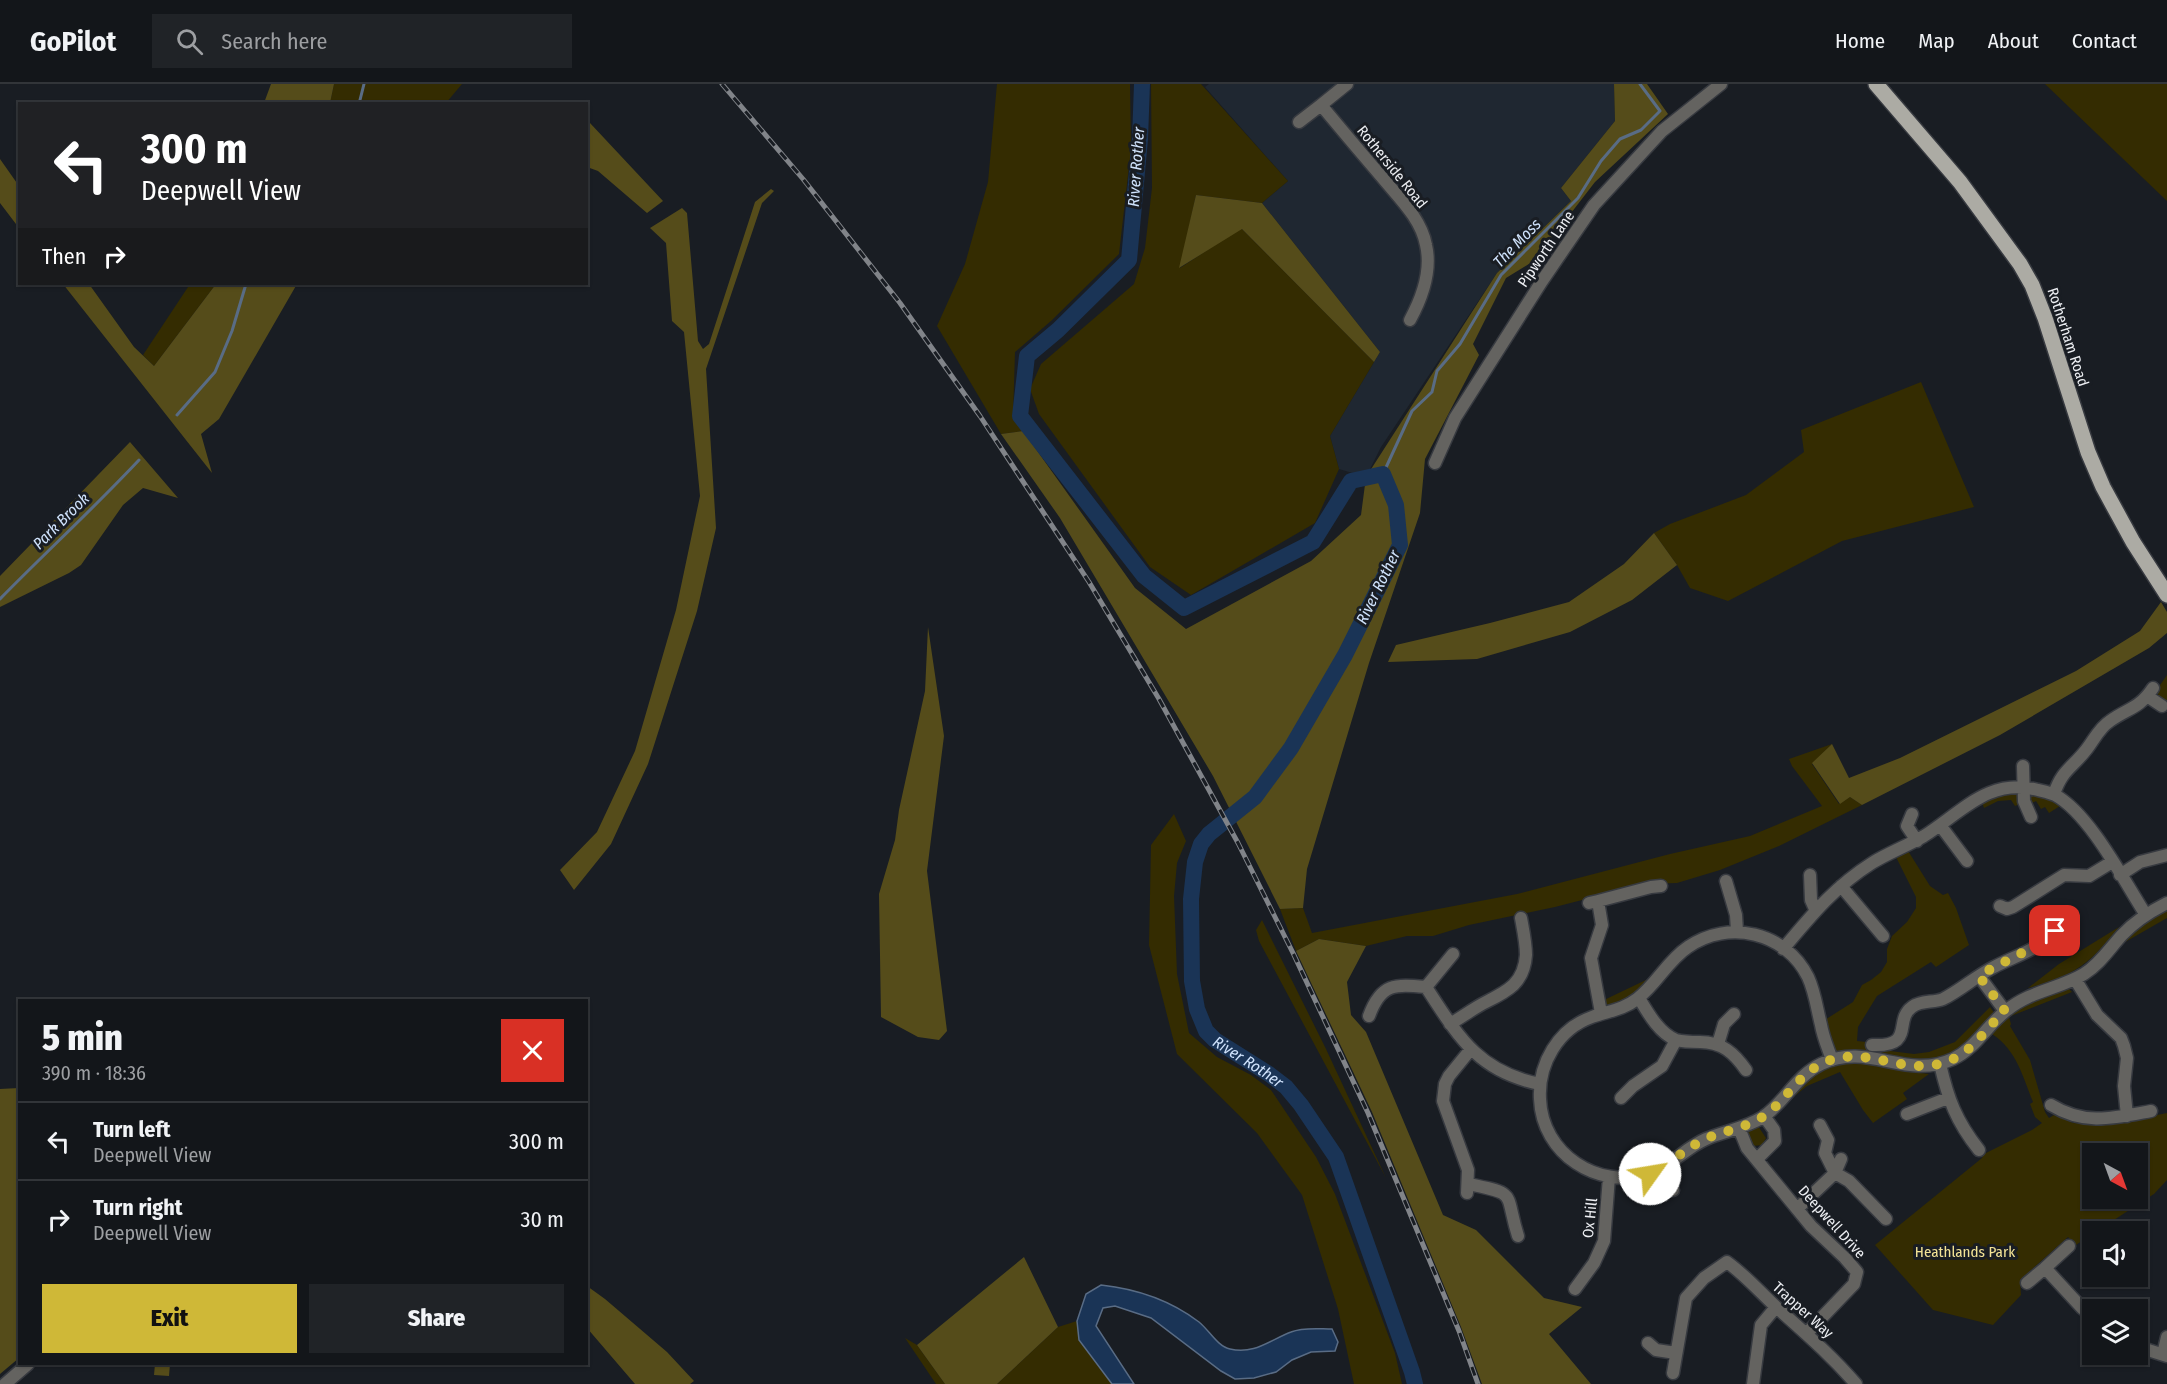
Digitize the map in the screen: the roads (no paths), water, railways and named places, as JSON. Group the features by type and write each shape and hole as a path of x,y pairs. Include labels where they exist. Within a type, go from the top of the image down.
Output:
{"main road":[{"name":"Rotherham Road","path":"1876,84 1960,182 2020,264 2043,310 2088,452 2103,487 2133,543 2167,595"}],"street":[{"path":"1299,122 1347,84"},
{"name":"Pipworth Lane","path":"1435,463 1455,418 1542,281 1594,205 1662,130 1721,84"},
{"name":"Rotherside Road","path":"1321,105 1413,215 1425,238 1426,279 1410,320"},
{"path":"2054,794 2064,772 2084,753 2101,728 2131,710 2150,692 2162,706"},
{"path":"2023,766 2024,801 2031,817"},
{"path":"1783,949 1815,909 1872,863 1917,841 1966,805 1984,795 2011,787 2024,787 2054,794 2080,815 2146,915"},
{"path":"1912,814 1907,826 1917,841"},
{"path":"1940,825 1967,861"},
{"path":"2120,875 2140,862 2167,855"},
{"path":"2000,906 2007,909 2013,907 2064,874 2089,876 2112,862"},
{"path":"1810,875 1811,900 1815,909"},
{"path":"1726,881 1736,915 1737,931"},
{"path":"1601,1013 1591,969 1591,958 1602,925 1593,902 1661,886"},
{"path":"1841,886 1883,936"},
{"path":"1832,1060 1807,975 1791,956 1770,939 1737,931 1715,935 1686,948 1670,963 1651,988 1639,998 1618,1010 1583,1020 1566,1032 1546,1062 1540,1084 1540,1109 1554,1142 1580,1167 1609,1177 1637,1177 1657,1171 1696,1144 1753,1123 1779,1104 1804,1075 1832,1060 1858,1056 1878,1058 1907,1066 1940,1064 1954,1058 1970,1048 2005,1011 2026,997 2075,979 2092,968 2124,932 2167,903"},
{"path":"1450,1024 1487,1001 1505,993 1515,983 1522,972 1526,953 1521,918"},
{"path":"1872,1045 1881,1046 1897,1040 1902,1034 1906,1014 1916,1004 1935,1002 1945,998 1995,966 2015,958 2042,942 2055,931 2060,921"},
{"path":"1426,987 1453,954"},
{"path":"1979,976 2005,1011"},
{"path":"2075,979 2097,1015 2121,1038 2127,1058 2124,1086 2127,1116"},
{"path":"1369,1016 1379,996 1391,987 1400,985 1426,987"},
{"path":"1426,987 1450,1024 1471,1049 1502,1073 1540,1084"},
{"path":"1639,998 1659,1027 1676,1040 1718,1044 1731,1052 1746,1070"},
{"path":"1718,1044 1725,1024 1734,1014"},
{"path":"1621,1098 1633,1086 1662,1066 1676,1040"},
{"path":"1471,1049 1449,1076 1445,1084 1443,1101 1465,1159 1468,1170 1468,1189 1500,1191 1505,1194 1511,1202 1518,1236"},
{"path":"1940,1064 1948,1098 1963,1129 1979,1150"},
{"path":"1907,1114 1948,1098"},
{"path":"2051,1105 2065,1114 2093,1119 2151,1111"},
{"path":"1757,1158 1775,1141 1774,1130 1764,1116"},
{"path":"1820,1125 1828,1140 1824,1153 1835,1173 1849,1181 1886,1220"},
{"name":"Deepwell Drive","path":"1739,1128 1747,1148 1821,1238 1845,1258 1857,1272 1854,1284 1807,1333"},
{"path":"1797,1209 1835,1173 1841,1159"},
{"path":"1657,1171 1672,1190"},
{"name":"Ox Hill","path":"1575,1289 1594,1263 1604,1241 1609,1177"},
{"path":"2027,1283 2069,1246"},
{"name":"Trapper Way","path":"1676,1353 1686,1298 1704,1278 1727,1262 1740,1271 1776,1307 1807,1333 1856,1384"},
{"path":"2045,1268 2082,1308"},
{"path":"1754,1384 1761,1325 1776,1307"},
{"path":"2148,1350 2165,1355 2167,1337"},
{"path":"1648,1343 1656,1350 1676,1353 1673,1372"},
{"path":"5,1384 27,1365"}],"water":[{"path":"1101,1285 1128,1289 1165,1302 1188,1314 1218,1342 1230,1349 1247,1350 1262,1346 1296,1330 1306,1329 1332,1329 1338,1342 1335,1351 1311,1352 1292,1360 1276,1372 1254,1378 1235,1379 1151,1318 1115,1306 1103,1308 1096,1326 1134,1384 1112,1384 1079,1340 1077,1321 1086,1294"}],"waterway":[{"name":"Park Brook","path":"360,102 364,84"},
{"name":"River Rother","path":"1142,84 1140,139 1129,260 1058,330 1027,356 1020,416 1144,576 1184,608 1313,542 1351,481 1383,474 1396,505 1400,545 1345,655 1291,748 1255,797 1209,834 1201,844 1195,862 1191,899 1192,981 1197,1009 1206,1031 1215,1040 1286,1087 1336,1157 1415,1384"},
{"name":"The Moss","path":"1383,474 1412,411 1432,392 1437,371 1460,344 1501,275 1578,198 1601,161 1620,139 1641,130 1660,111 1640,84"},
{"name":"Park Brook","path":"177,415 215,372 232,331 246,285"},
{"name":"Park Brook","path":"0,599 139,460"}],"railway":[{"path":"722,84 803,179 900,303 980,416 1089,582 1159,699 1238,843 1293,953 1368,1113 1459,1331 1478,1384"}],"park label":[{"name":"Heathlands Park","path":"1965,1252"}]}
